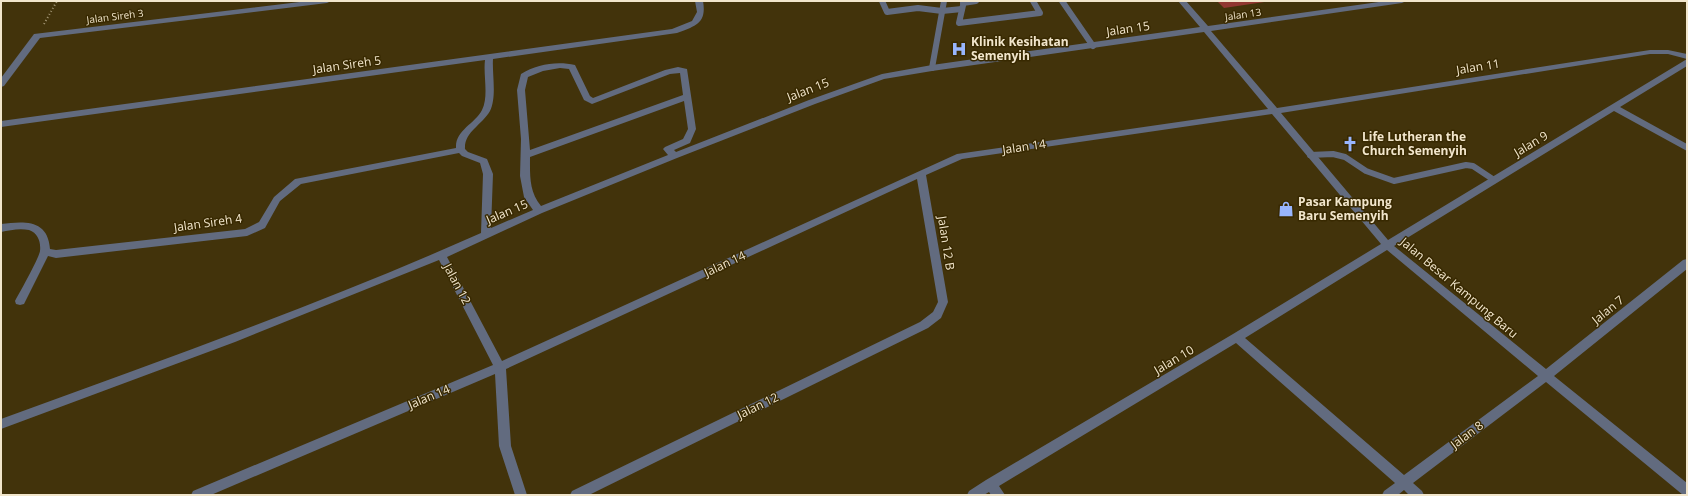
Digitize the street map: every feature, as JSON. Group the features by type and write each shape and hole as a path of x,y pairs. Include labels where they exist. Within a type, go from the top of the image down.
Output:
{"street":[{"name":"Jalan Sireh 3","path":"37,36 327,1"},
{"name":"Jalan Sireh 5","path":"1,124 674,31 695,23 702,12 699,1"},
{"name":"Jalan Besar Kampung Baru","path":"1182,1 1387,245 1687,491"},
{"name":"Jalan 13","path":"1206,30 1402,1"},
{"name":"Jalan 15","path":"1,424 231,339 442,255 539,211 849,87 882,77 932,68 1206,30"},
{"path":"1,84 37,36"},
{"name":"Jalan 11","path":"1274,112 1650,52 1668,52 1687,57"},
{"path":"486,234 488,174 484,161 465,154 461,150 459,143 463,136 485,111 488,101 487,70 489,57"},
{"name":"Jalan 9","path":"1387,245 1687,62"},
{"path":"539,211 530,197 525,176 525,139 521,90 524,76 531,71 564,65 572,67 587,98 592,101 668,72 678,70 684,71 692,129 687,141 668,149 674,156"},
{"path":"525,155 688,96"},
{"path":"1614,107 1687,148"},
{"name":"Jalan 14","path":"197,495 500,368 960,156 1274,112"},
{"name":"Jalan Sireh 4","path":"45,252 64,253 247,232 262,225 277,199 298,181 461,150"},
{"name":"Jalan 12 B","path":"921,174 943,302 937,315"},
{"path":"1,228 29,225 39,230 45,243 45,252 20,301"},
{"name":"Jalan 10","path":"973,495 1237,337 1387,245"},
{"name":"Jalan 12","path":"442,255 500,368 505,446 521,495"},
{"name":"Jalan 7","path":"1546,376 1687,264"},
{"name":"Jalan 12","path":"576,495 924,325 937,315"},
{"path":"1237,337 1418,495"},
{"name":"Jalan 8","path":"1388,495 1546,376"},
{"path":"990,484 999,495"}],"lane":[{"path":"882,1 887,12 918,8 942,11 962,9"},
{"path":"918,1 918,8"},
{"path":"932,68 944,1"},
{"path":"976,1 964,2 959,23 1040,13 1033,1"},
{"path":"1062,1 1093,46"},
{"path":"1310,155 1339,155 1345,157 1366,172 1394,181 1466,165 1473,166 1494,180"}],"path":[{"path":"37,36 57,1"}],"shaded area":[{"path":"1217,1 1271,1 1224,8"}],"place":[{"name":"Klinik Kesihatan Semenyih","path":"959,49"},
{"name":"Life Lutheran the Church Semenyih","path":"1350,144"},
{"name":"Pasar Kampung Baru Semenyih","path":"1286,209"}]}
